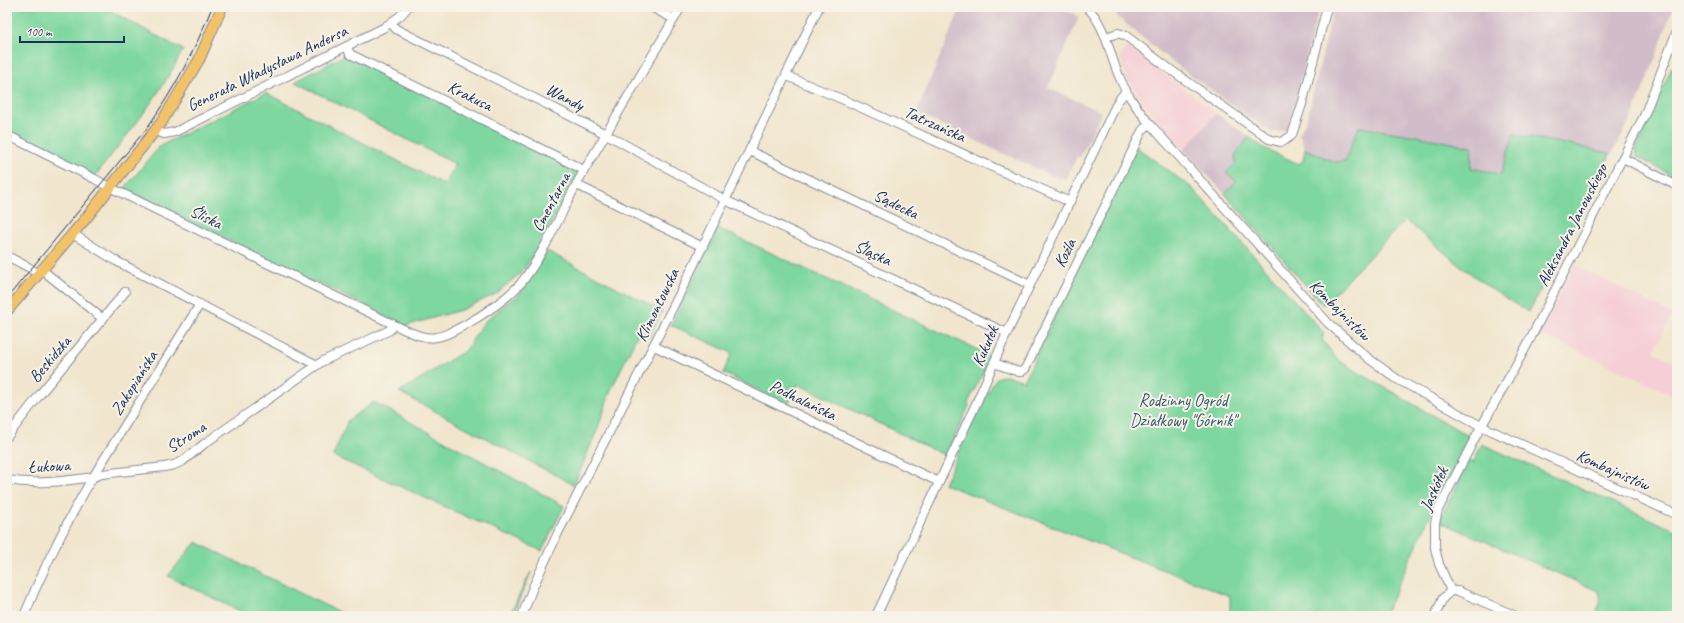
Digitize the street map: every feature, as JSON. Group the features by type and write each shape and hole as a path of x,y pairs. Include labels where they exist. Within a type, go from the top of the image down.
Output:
{"main road":[{"name":"Generała Władysława Andersa","path":"7,311 73,234 156,131 181,93 199,60 222,7"}],"street":[{"name":"Generała Władysława Andersa","path":"156,131 164,134 175,132 347,47 391,23 408,7"},
{"path":"651,7 674,19"},
{"name":"Cmentarna","path":"393,324 417,336 432,338 454,331 475,320 520,284 536,262 584,170 681,7"},
{"name":"Klimontowska","path":"522,616 533,587 557,535 654,346 820,7"},
{"name":"Kombajnistów","path":"1087,7 1101,26 1117,72 1126,91 1149,123 1333,328 1368,358 1397,379 1481,426 1677,515"},
{"path":"1106,37 1118,33 1126,36 1171,70 1269,139 1280,142 1288,139 1294,128 1303,102 1327,7"},
{"name":"Wandy","path":"391,23 396,29 606,134 725,200"},
{"name":"Aleksandra Janowskiego","path":"1481,426 1525,349 1644,116 1677,31"},
{"name":"Krakusa","path":"347,47 350,54 584,170"},
{"name":"Tatrzańska","path":"787,76 844,100 1070,202"},
{"name":"Kukułek","path":"876,616 1030,284 1118,101 1126,91"},
{"name":"Koźla","path":"994,363 1019,372 1025,369 1142,131 1149,123"},
{"name":"Śliska","path":"7,135 393,324"},
{"name":"Sądecka","path":"750,151 1030,284"},
{"path":"1622,158 1677,186"},
{"path":"577,185 703,247"},
{"name":"Śląska","path":"725,200 1007,333"},
{"path":"73,234 116,261 317,365"},
{"path":"7,256 28,267 40,271 103,319"},
{"name":"Beskidzka","path":"7,438 41,393 125,292"},
{"name":"Zakopiańska","path":"93,477 200,304"},
{"name":"Stroma","path":"93,477 102,474 164,467 183,461 204,444 323,361 390,330 393,324"},
{"name":"Podhalańska","path":"654,346 939,482"},
{"name":"Jaskółek","path":"1451,591 1439,564 1435,548 1435,519 1438,510 1481,426"},
{"path":"24,616 53,554 93,477"},
{"name":"Łukowa","path":"7,480 19,482 55,482 93,477"},
{"path":"1435,616 1443,598 1451,591 1458,590 1516,616"}],"shaded area":[{"path":"957,7 1060,7 1079,17 1048,88 1102,112 1080,157 1077,156 1066,180 1061,177 1059,179 916,113 958,14"},
{"path":"1111,7 1319,7 1287,129 1272,133 1261,126 1166,57 1119,18"},
{"path":"1334,7 1673,7 1656,57 1631,119 1568,233 1534,304 1525,308 1335,162 1305,149 1299,134 1307,119"},
{"path":"1127,46 1216,113 1184,150 1152,114 1126,77 1120,58"},
{"path":"1216,113 1249,137 1235,155 1236,163 1226,173 1236,181 1225,194 1184,150"},
{"path":"1575,265 1672,314 1654,352 1677,363 1677,397 1540,334"}],"green space":[{"path":"7,7 103,7 183,50 164,84 131,130 95,176 7,131"},
{"path":"345,55 461,111 579,171 549,228 524,270 496,294 461,310 405,326 319,283 312,282 124,189 160,146 266,93 445,185 455,164 295,82"},
{"path":"1672,67 1677,69 1677,178 1637,157 1636,149"},
{"path":"1359,127 1417,136 1472,147 1471,168 1501,174 1514,134 1610,153 1529,312 1480,281 1405,220 1323,305 1225,194 1236,181 1226,173 1236,163 1235,155 1249,137 1262,147 1299,164 1303,161 1305,149 1335,162 1345,161"},
{"name":"Rodzinny Ogród Działkowy \"Górnik\"","path":"1136,147 1192,188 1324,333 1322,340 1339,361 1470,437 1432,512 1384,616 1230,616 1230,596 944,484 996,378 1007,376 1024,381"},
{"path":"718,228 991,356 968,403 969,406 946,456 798,384 788,405 723,373 732,353 671,325"},
{"path":"547,251 662,311 649,336 639,331 611,390 598,428 574,485 399,392 466,350 484,322 514,297 517,298"},
{"path":"374,402 564,506 542,551 333,456 348,420"},
{"path":"1482,444 1677,531 1677,616 1594,616 1599,607 1600,594 1598,591 1441,522 1441,517 1469,461 1473,463"},
{"path":"196,542 347,616 250,616 168,576"},
{"path":"531,572 512,616 509,616"}],"tram line":[{"path":"7,298 147,128 183,69 212,7"}]}
